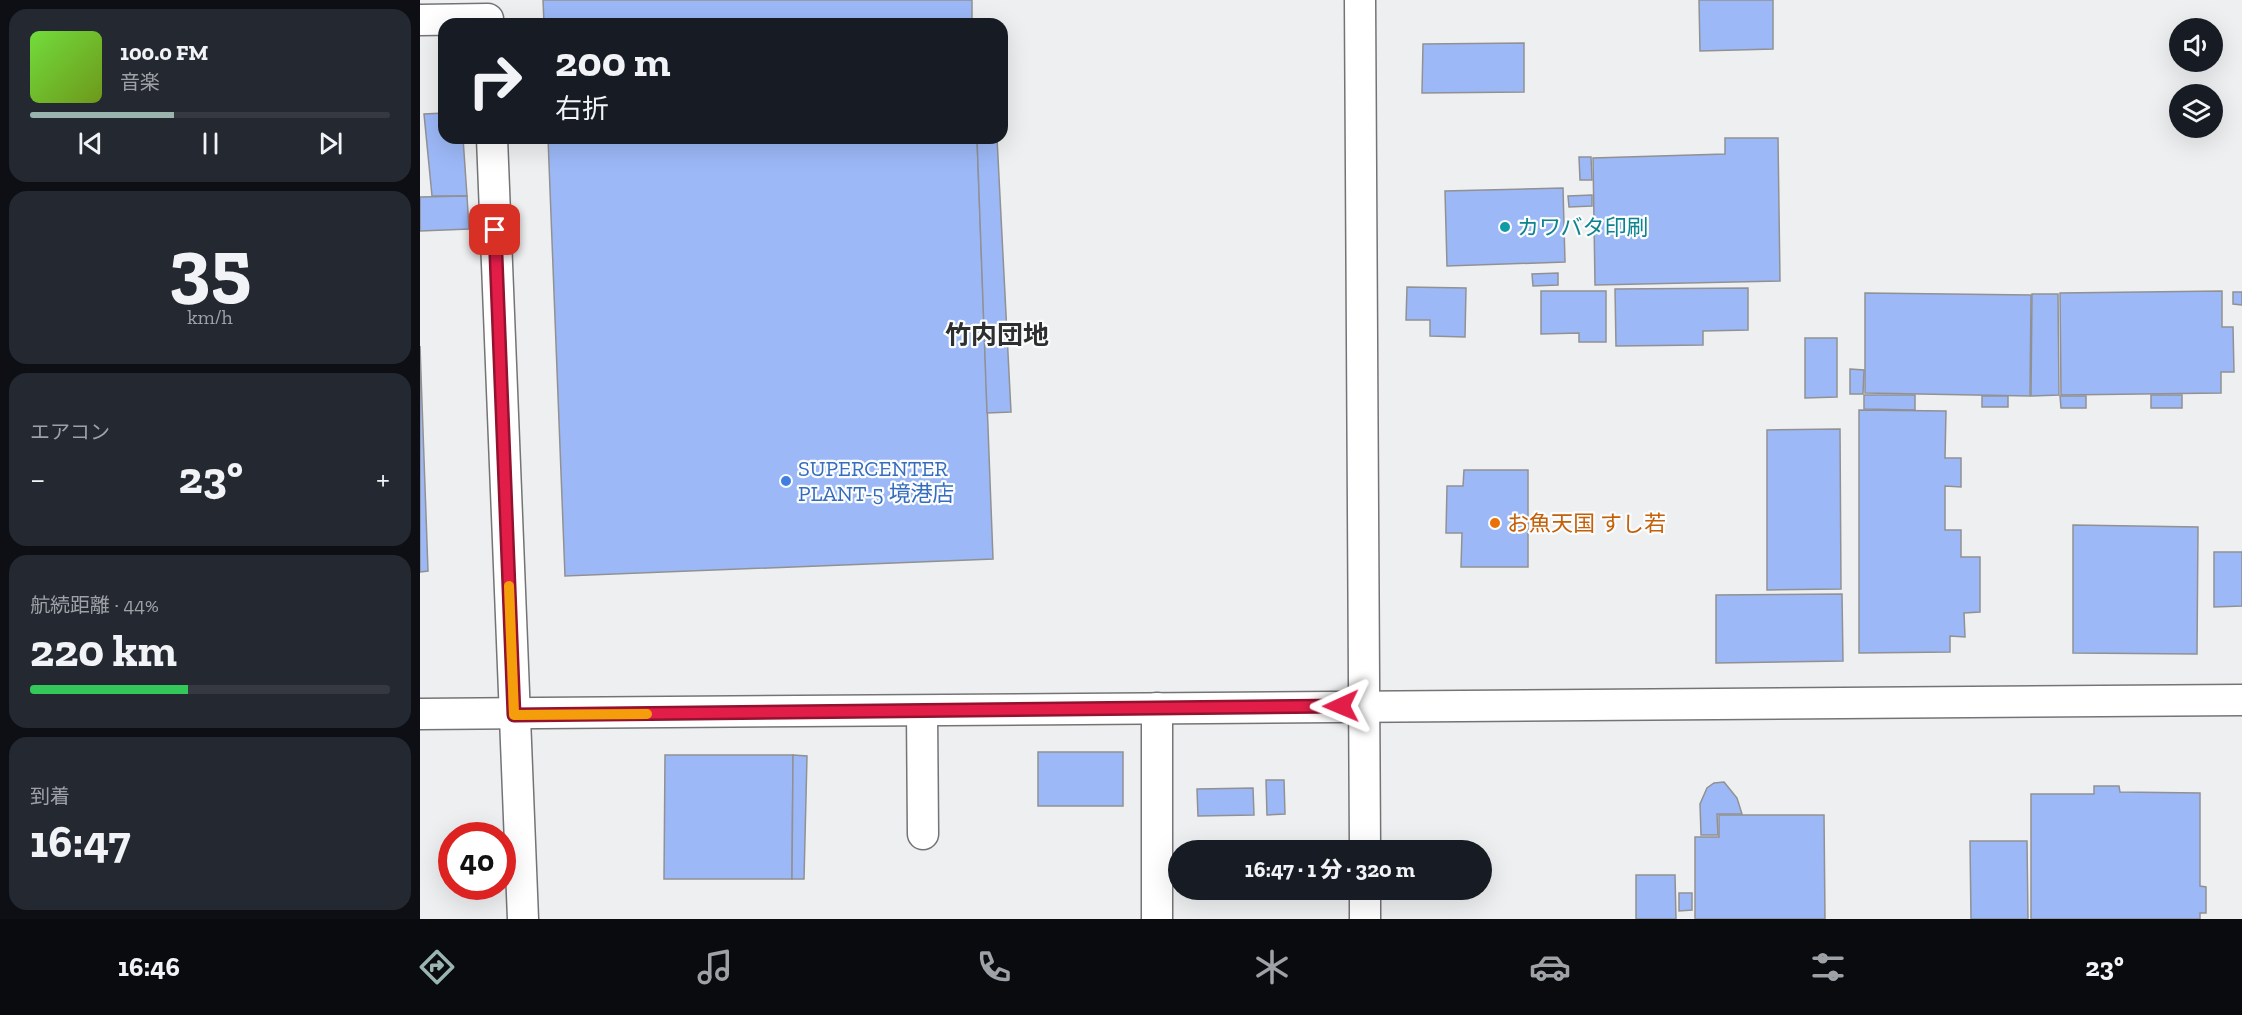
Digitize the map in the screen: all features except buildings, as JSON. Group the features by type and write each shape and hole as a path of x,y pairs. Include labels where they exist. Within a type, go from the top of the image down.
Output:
{"street":[{"path":"1360,0 1365,840"},
{"path":"442,18 487,14"},
{"path":"420,20 438,18"},
{"path":"492,144 523,919"},
{"path":"420,714 2242,700"},
{"path":"1157,708 1157,919"},
{"path":"922,711 923,834"},
{"path":"1365,900 1365,919"}],"slow traffic":[{"path":"509,586 514,715 647,714"}],"place":[{"name":"カワバタ印刷","path":"1505,227"},
{"name":"SUPERCENTER PLANT-5 境港店","path":"786,481"},
{"name":"お魚天国 すし若","path":"1495,523"}],"district":[{"name":"竹内団地","path":"997,335"}],"route":[{"path":"495,230 514,715 1341,706"}]}
